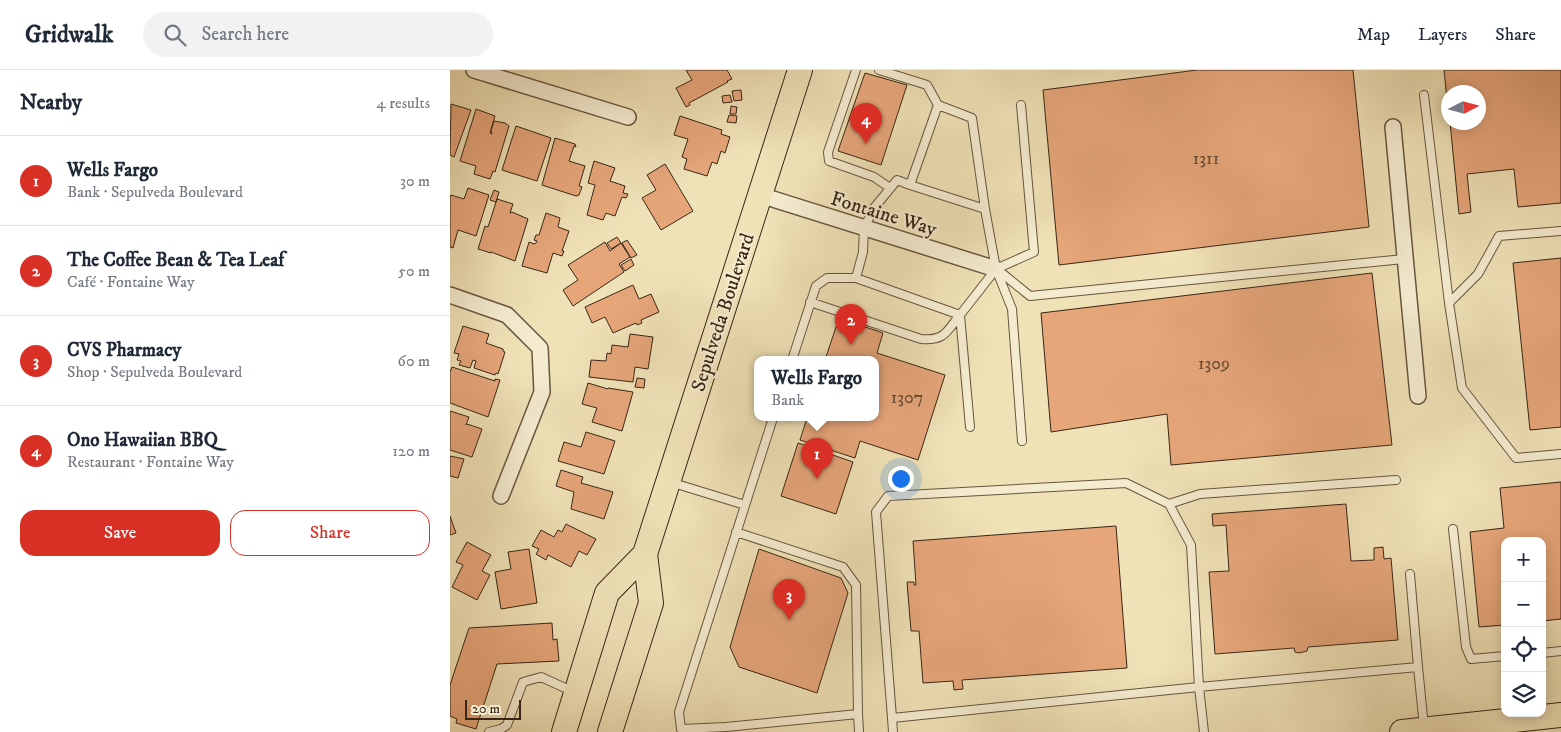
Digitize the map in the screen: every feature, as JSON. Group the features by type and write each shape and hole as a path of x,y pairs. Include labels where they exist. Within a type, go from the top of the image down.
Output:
{"main road":[{"name":"Sepulveda Boulevard","path":"564,732 607,593 644,554 800,70"},
{"name":"Sepulveda Boulevard","path":"610,732 651,603 644,554"},
{"path":"1413,731 1561,715"}],"street":[{"path":"474,70 628,117"},
{"path":"1393,127 1418,396"},
{"name":"Fontaine Way","path":"760,195 996,269"},
{"path":"450,296 506,315 540,348 542,392 501,496"}],"lane":[{"path":"856,70 828,152 829,161 874,177 890,188"},
{"path":"879,70 927,85 938,105 972,118 996,269 1012,309 1022,441"},
{"path":"1424,95 1449,303 1462,388 1516,458 1561,454"},
{"path":"910,185 938,105"},
{"path":"810,302 921,339 936,340 943,336 996,269 1034,252 1021,105"},
{"path":"856,278 863,252 864,228 874,208 897,180 985,209"},
{"path":"1449,303 1478,274 1499,236 1561,231"},
{"path":"996,269 1030,296 1404,258"},
{"path":"793,356 816,286 827,278 856,278 960,315"},
{"path":"960,315 970,427"},
{"path":"772,421 679,712 681,729 726,727 858,714"},
{"path":"1169,504 1200,494 1396,480"},
{"path":"668,482 745,505"},
{"path":"893,732 876,512 888,496 1126,483 1169,504 1192,545 1199,687 1204,732"},
{"path":"1453,529 1466,647 1472,659 1501,656"},
{"path":"736,532 843,567 856,585 859,732"},
{"path":"1410,574 1418,667 1413,731"},
{"path":"1546,653 1561,651"},
{"path":"892,718 1418,667"},
{"path":"489,732 501,729 507,725 523,682 541,678 576,693"}],"building":[{"path":"686,70 727,70 732,79 689,103 690,105 686,107 676,88 692,80"},
{"path":"1197,70 1353,70 1369,227 1059,265 1043,90"},
{"path":"1444,70 1561,70 1561,203 1518,207 1514,169 1467,174 1471,212 1459,214 1451,130 1486,130 1486,85 1446,85"},
{"path":"865,73 907,85 881,165 838,151"},
{"path":"741,90 742,100 734,101 732,91"},
{"path":"730,95 732,102 723,103 722,96"},
{"path":"451,104 471,110 454,157 450,155"},
{"path":"731,106 737,107 736,114 730,114"},
{"path":"476,109 495,116 490,133 492,134 494,121 505,123 509,126 495,172 493,171 490,179 474,174 476,166 460,161"},
{"path":"729,115 737,116 736,123 727,122"},
{"path":"680,116 722,130 721,134 730,137 725,153 721,151 717,164 712,162 707,176 684,169 687,159 682,157 688,139 674,135"},
{"path":"516,126 551,138 537,181 502,170"},
{"path":"555,138 575,144 576,147 574,146 569,161 585,166 579,186 582,187 579,195 576,196 542,185"},
{"path":"594,161 615,168 610,181 625,186 623,193 628,194 626,198 622,197 615,216 606,213 603,220 587,215 595,185 588,183"},
{"path":"665,164 693,211 661,230 642,198 656,190 647,175"},
{"path":"468,188 489,195 476,236 458,230 453,248 450,247 450,198 451,195 464,199"},
{"path":"494,190 499,192 496,202 490,200"},
{"path":"497,199 513,204 510,213 512,212 528,219 515,261 478,249 485,226 488,227"},
{"path":"546,213 560,218 558,227 569,231 562,256 553,253 547,273 522,266 529,242 536,243 537,241 534,240 536,235 539,235"},
{"path":"617,237 621,243 611,249 607,243"},
{"path":"627,240 637,255 631,258 622,243"},
{"path":"605,242 610,251 621,243 630,257 619,264 624,272 573,306 563,290 578,280 568,265"},
{"path":"1561,258 1561,427 1530,430 1513,263"},
{"path":"631,259 634,265 625,271 621,265"},
{"path":"1372,273 1392,445 1171,465 1167,414 1051,432 1041,313"},
{"path":"633,285 639,299 651,294 659,312 641,320 642,323 637,325 636,323 613,333 605,317 592,323 585,307"},
{"path":"839,318 883,333 877,353 945,375 918,460 860,441 855,458 800,440 806,421 879,421 879,356 826,356"},
{"path":"463,326 489,334 486,343 503,349 505,352 498,374 496,373 495,375 474,368 476,361 473,360 470,368 459,365 461,361 457,360 459,354 454,353"},
{"path":"630,334 653,337 648,369 635,367 633,382 589,377 591,360 606,361 607,353 611,354 612,345 628,347"},
{"path":"452,367 495,381 495,379 500,380 488,417 450,403 450,372"},
{"path":"637,378 645,379 644,388 635,387"},
{"path":"588,383 608,389 633,392 622,431 592,422 597,408 582,404"},
{"path":"450,411 469,417 466,425 482,429 472,457 450,450"},
{"path":"586,432 615,441 604,474 558,461 564,442 581,447"},
{"path":"798,443 853,462 836,514 781,496"},
{"path":"450,456 464,459 458,478 450,476"},
{"path":"561,470 583,477 581,483 613,492 604,519 571,509 574,492 556,486"},
{"path":"1561,482 1561,619 1546,621 1546,537 1501,537 1501,625 1479,627 1470,532 1504,528 1500,488"},
{"path":"1346,504 1351,561 1374,560 1374,548 1383,547 1384,559 1391,558 1398,640 1308,647 1307,651 1299,653 1295,652 1294,648 1215,654 1209,572 1229,571 1226,525 1213,526 1212,514"},
{"path":"450,516 456,533 450,535"},
{"path":"566,524 596,539 587,555 579,551 571,567 548,555 546,560 536,554 539,549 532,546 541,530 554,537 558,530 562,532"},
{"path":"1116,526 1127,668 962,680 963,689 954,690 953,681 923,683 919,631 911,631 907,582 914,582 914,585 916,585 913,541"},
{"path":"467,542 491,555 482,571 490,575 477,600 452,587 463,565 456,562"},
{"path":"529,549 537,603 501,609 495,572 511,569 508,552"},
{"path":"759,549 841,578 848,593 817,693 739,667 730,647"},
{"path":"552,623 553,640 557,639 559,661 497,664 476,729 456,723 457,719 450,716 450,685 469,628"}],"place":[{"name":"Ono Hawaiian BBQ","path":"866,144"},
{"name":"The Coffee Bean & Tea Leaf","path":"851,345"},
{"name":"Wells Fargo","path":"817,479"},
{"name":"CVS Pharmacy","path":"789,620"}]}
